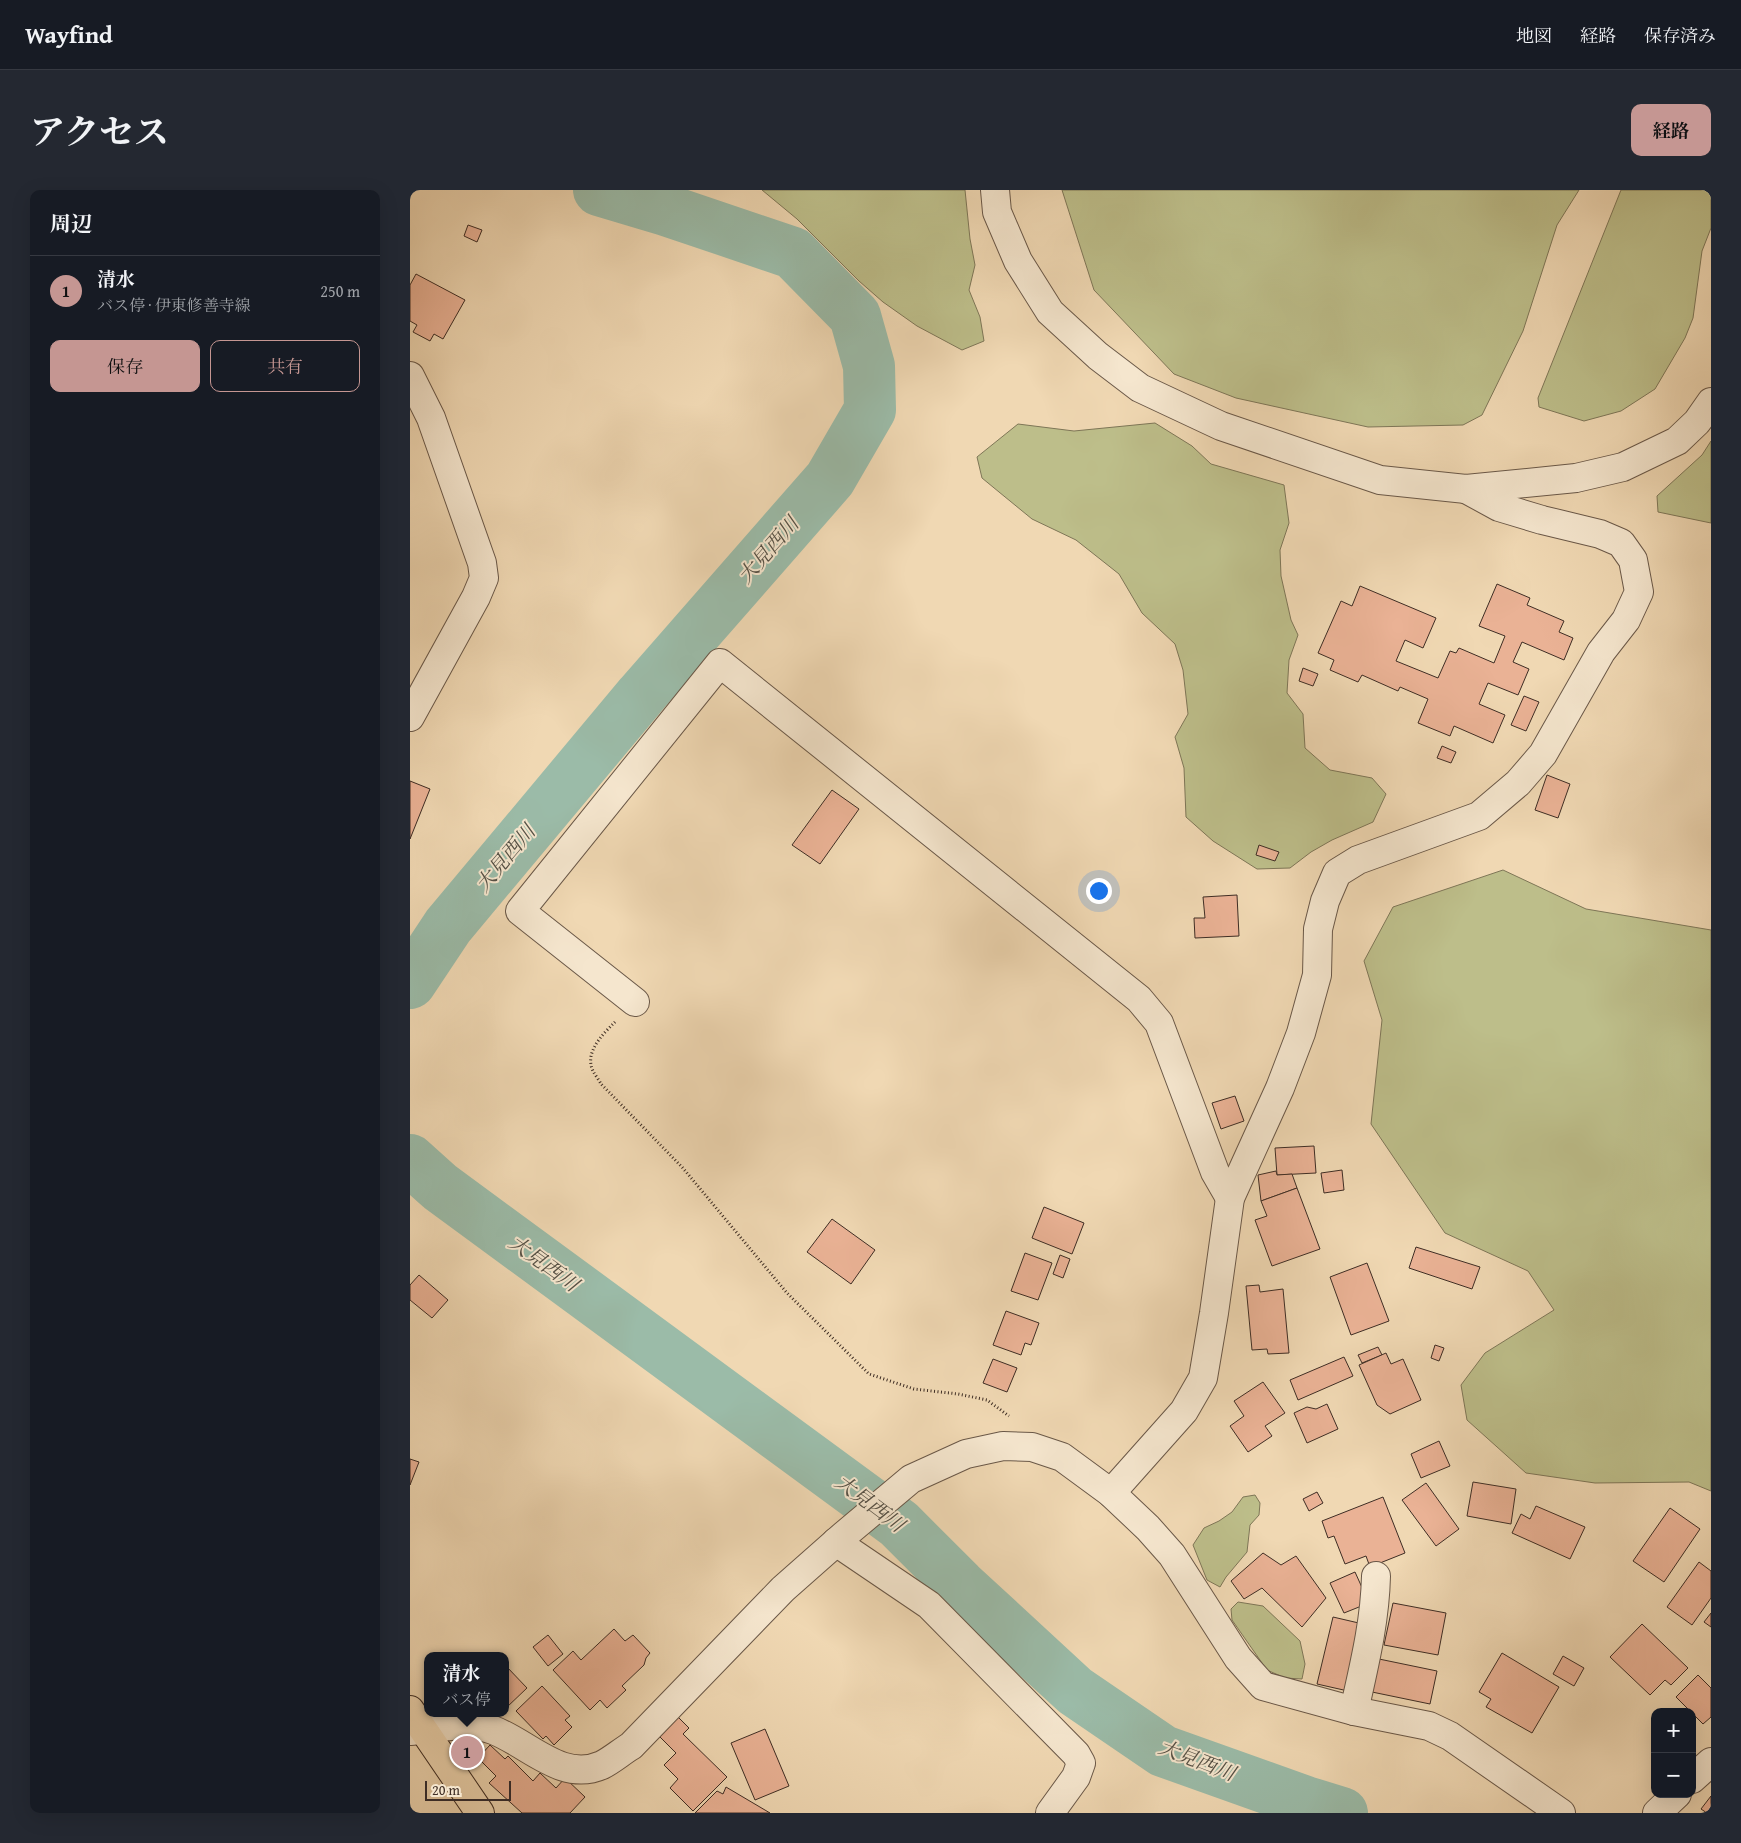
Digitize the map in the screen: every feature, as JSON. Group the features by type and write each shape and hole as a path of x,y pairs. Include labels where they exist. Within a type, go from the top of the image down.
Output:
{"main road":[{"path":"414,1723 480,1813"}],"street":[{"path":"995,190 997,212 1015,252 1050,312 1098,356 1140,388 1221,426 1380,480 1466,489 1576,478 1623,467 1677,441 1697,422 1711,402"},
{"path":"410,376 431,418 482,563 484,578 459,630 410,717"},
{"path":"1111,1492 1184,1411 1203,1378 1230,1198 1280,1088 1301,1033 1317,975 1318,929 1325,901 1337,873 1358,860 1479,816 1518,784 1543,754 1601,652 1626,620 1639,592 1633,560 1621,543 1600,534 1499,507 1466,489"},
{"path":"635,1002 520,910 720,663 1139,999 1159,1023 1215,1172 1230,1198"},
{"path":"414,1723 465,1725 492,1729 548,1760 570,1768 577,1770 601,1765 630,1746 783,1589 911,1479 966,1454 1003,1446 1032,1446 1062,1457 1111,1492 1148,1528 1172,1555 1238,1658 1263,1686 1354,1711 1429,1726 1450,1736 1562,1813"},
{"path":"839,1539 929,1605 1076,1754 1081,1763 1076,1777 1050,1813"},
{"path":"1354,1711 1370,1635 1376,1596 1376,1576"},
{"path":"1696,1776 1711,1762"},
{"path":"1657,1813 1673,1798"}],"path":[{"path":"635,1002 597,1040 592,1056 592,1069 601,1084 682,1167 787,1293 869,1374 914,1389 958,1394 987,1400 1013,1419 1032,1446"}],"green space":[{"path":"762,190 965,190 970,239 975,265 969,290 980,317 984,341 962,350 917,326 883,302 859,281 797,219"},
{"path":"1062,190 1579,190 1557,225 1523,331 1482,415 1463,425 1368,427 1236,398 1174,374 1094,290"},
{"path":"1621,190 1711,190 1711,228 1702,251 1693,318 1685,338 1655,389 1621,411 1584,421 1539,407 1538,398"},
{"path":"1155,423 1192,446 1211,464 1284,485 1289,523 1280,550 1281,576 1291,620 1298,635 1289,660 1287,693 1303,714 1305,748 1330,770 1372,778 1386,794 1373,822 1332,840 1311,852 1290,868 1257,869 1213,841 1186,817 1184,768 1175,737 1188,714 1183,670 1175,644 1142,613 1119,574 1076,540 1032,519 982,478 977,457 1018,424 1074,431"},
{"path":"1711,441 1711,523 1658,512 1657,496 1702,455"},
{"path":"1503,870 1586,909 1711,930 1711,1491 1689,1482 1595,1483 1526,1473 1467,1420 1461,1385 1485,1353 1554,1310 1528,1271 1445,1233 1371,1124 1382,1020 1364,961 1393,907"},
{"path":"1255,1495 1260,1503 1259,1515 1250,1525 1247,1552 1220,1587 1207,1580 1193,1545 1204,1528 1232,1512 1243,1497"},
{"path":"1238,1602 1263,1606 1300,1641 1305,1664 1302,1679 1285,1678 1267,1670 1232,1620 1231,1609"}],"building":[{"path":"468,225 482,230 477,242 464,236"},
{"path":"416,274 465,300 443,339 434,334 430,341 413,332 417,325 410,321 410,285"},
{"path":"1497,584 1530,598 1527,605 1564,621 1559,632 1573,638 1564,660 1522,642 1513,662 1529,669 1518,695 1488,683 1479,704 1505,715 1493,743 1454,726 1450,736 1418,723 1428,699 1400,687 1398,691 1362,675 1358,682 1330,670 1334,660 1318,653 1341,601 1352,606 1360,586 1436,618 1423,648 1405,640 1396,661 1438,678 1450,651 1456,653 1459,648 1494,663 1505,636 1479,626"},
{"path":"1303,668 1318,674 1313,686 1299,681"},
{"path":"1524,696 1539,702 1526,731 1511,725"},
{"path":"1442,746 1456,752 1451,763 1437,758"},
{"path":"1547,775 1570,784 1558,818 1535,810"},
{"path":"410,781 430,789 410,839"},
{"path":"832,790 859,809 820,864 792,845"},
{"path":"1259,845 1279,852 1275,861 1256,855"},
{"path":"1237,895 1239,936 1195,938 1194,918 1205,918 1203,897"},
{"path":"1235,1096 1244,1121 1221,1129 1212,1103"},
{"path":"1314,1146 1316,1173 1277,1175 1275,1148"},
{"path":"1342,1170 1344,1190 1324,1193 1321,1173"},
{"path":"1276,1171 1277,1175 1292,1174 1297,1188 1261,1201 1258,1175"},
{"path":"1297,1188 1320,1249 1272,1266 1255,1220 1267,1216 1261,1201"},
{"path":"1044,1207 1084,1223 1072,1254 1032,1238"},
{"path":"832,1219 875,1250 851,1284 807,1252"},
{"path":"1416,1247 1480,1267 1472,1289 1409,1268"},
{"path":"1025,1253 1052,1263 1038,1300 1011,1291"},
{"path":"1060,1255 1070,1259 1063,1278 1053,1274"},
{"path":"1367,1263 1389,1321 1351,1335 1330,1277"},
{"path":"419,1275 448,1300 432,1318 410,1300 410,1285"},
{"path":"1259,1285 1260,1292 1283,1289 1289,1353 1268,1354 1267,1349 1252,1350 1246,1286"},
{"path":"1006,1311 1039,1323 1031,1345 1025,1343 1021,1355 993,1345"},
{"path":"1435,1345 1444,1348 1439,1361 1431,1358"},
{"path":"1378,1347 1382,1355 1362,1363 1358,1355"},
{"path":"1386,1353 1391,1364 1403,1359 1421,1400 1390,1414 1377,1405 1359,1365"},
{"path":"1344,1357 1353,1376 1298,1400 1290,1380"},
{"path":"993,1359 1017,1368 1007,1392 983,1383"},
{"path":"1263,1382 1285,1413 1265,1426 1272,1436 1248,1452 1230,1426 1244,1416 1234,1401"},
{"path":"1327,1404 1338,1429 1307,1443 1294,1413 1307,1407 1316,1409"},
{"path":"1439,1441 1450,1466 1421,1478 1411,1454"},
{"path":"410,1459 419,1462 410,1485"},
{"path":"1473,1482 1516,1489 1511,1524 1467,1516"},
{"path":"1426,1483 1459,1529 1436,1546 1402,1500"},
{"path":"1317,1492 1323,1503 1309,1511 1303,1499"},
{"path":"1383,1497 1405,1553 1370,1567 1366,1556 1345,1564 1334,1536 1328,1538 1322,1521"},
{"path":"1536,1506 1585,1527 1570,1559 1512,1533 1521,1514 1530,1519"},
{"path":"1670,1508 1700,1529 1664,1582 1633,1561"},
{"path":"1263,1553 1281,1565 1296,1556 1326,1598 1302,1627 1262,1588 1244,1599 1231,1581"},
{"path":"1699,1562 1711,1571 1711,1598 1692,1625 1667,1607"},
{"path":"1355,1572 1369,1603 1344,1613 1330,1583"},
{"path":"1393,1603 1446,1613 1438,1655 1384,1645"},
{"path":"1711,1613 1711,1627 1704,1622"},
{"path":"1333,1617 1363,1624 1348,1691 1317,1684"},
{"path":"1642,1624 1688,1668 1671,1685 1665,1680 1650,1695 1610,1657"},
{"path":"614,1629 625,1641 633,1635 650,1653 644,1665 622,1686 626,1690 607,1708 600,1700 590,1710 553,1670 573,1651 581,1660"},
{"path":"548,1635 563,1654 548,1666 533,1647"},
{"path":"1502,1653 1559,1687 1532,1733 1486,1707 1491,1699 1479,1692"},
{"path":"1563,1656 1584,1668 1574,1686 1553,1674"},
{"path":"1379,1659 1437,1671 1430,1704 1372,1692"},
{"path":"509,1669 527,1688 509,1705"},
{"path":"1698,1675 1711,1688 1711,1717 1703,1724 1696,1717 1696,1708 1687,1708 1676,1697"},
{"path":"542,1686 570,1716 565,1720 572,1727 554,1745 546,1736 543,1739 516,1711"},
{"path":"678,1717 689,1728 683,1734 727,1777 693,1811 670,1788 678,1779 664,1765 676,1753 659,1736"},
{"path":"765,1729 789,1786 755,1800 731,1743"},
{"path":"490,1745 505,1759 508,1756 533,1781 540,1773 556,1788 565,1778 585,1797 570,1813 522,1813 489,1783 496,1776 478,1758"},
{"path":"726,1787 770,1813 695,1813 717,1791 723,1794"},
{"path":"1711,1796 1711,1813 1707,1813 1701,1809"}],"waterway":[{"name":"大見西川","path":"410,983 448,926 641,695 830,479 870,410 869,366 855,316 793,253 666,210 599,190"},
{"name":"大見西川","path":"410,1160 440,1187 899,1524 960,1585 1075,1691 1163,1751 1342,1813"}],"place":[{"name":"清水","path":"467,1752"}]}
